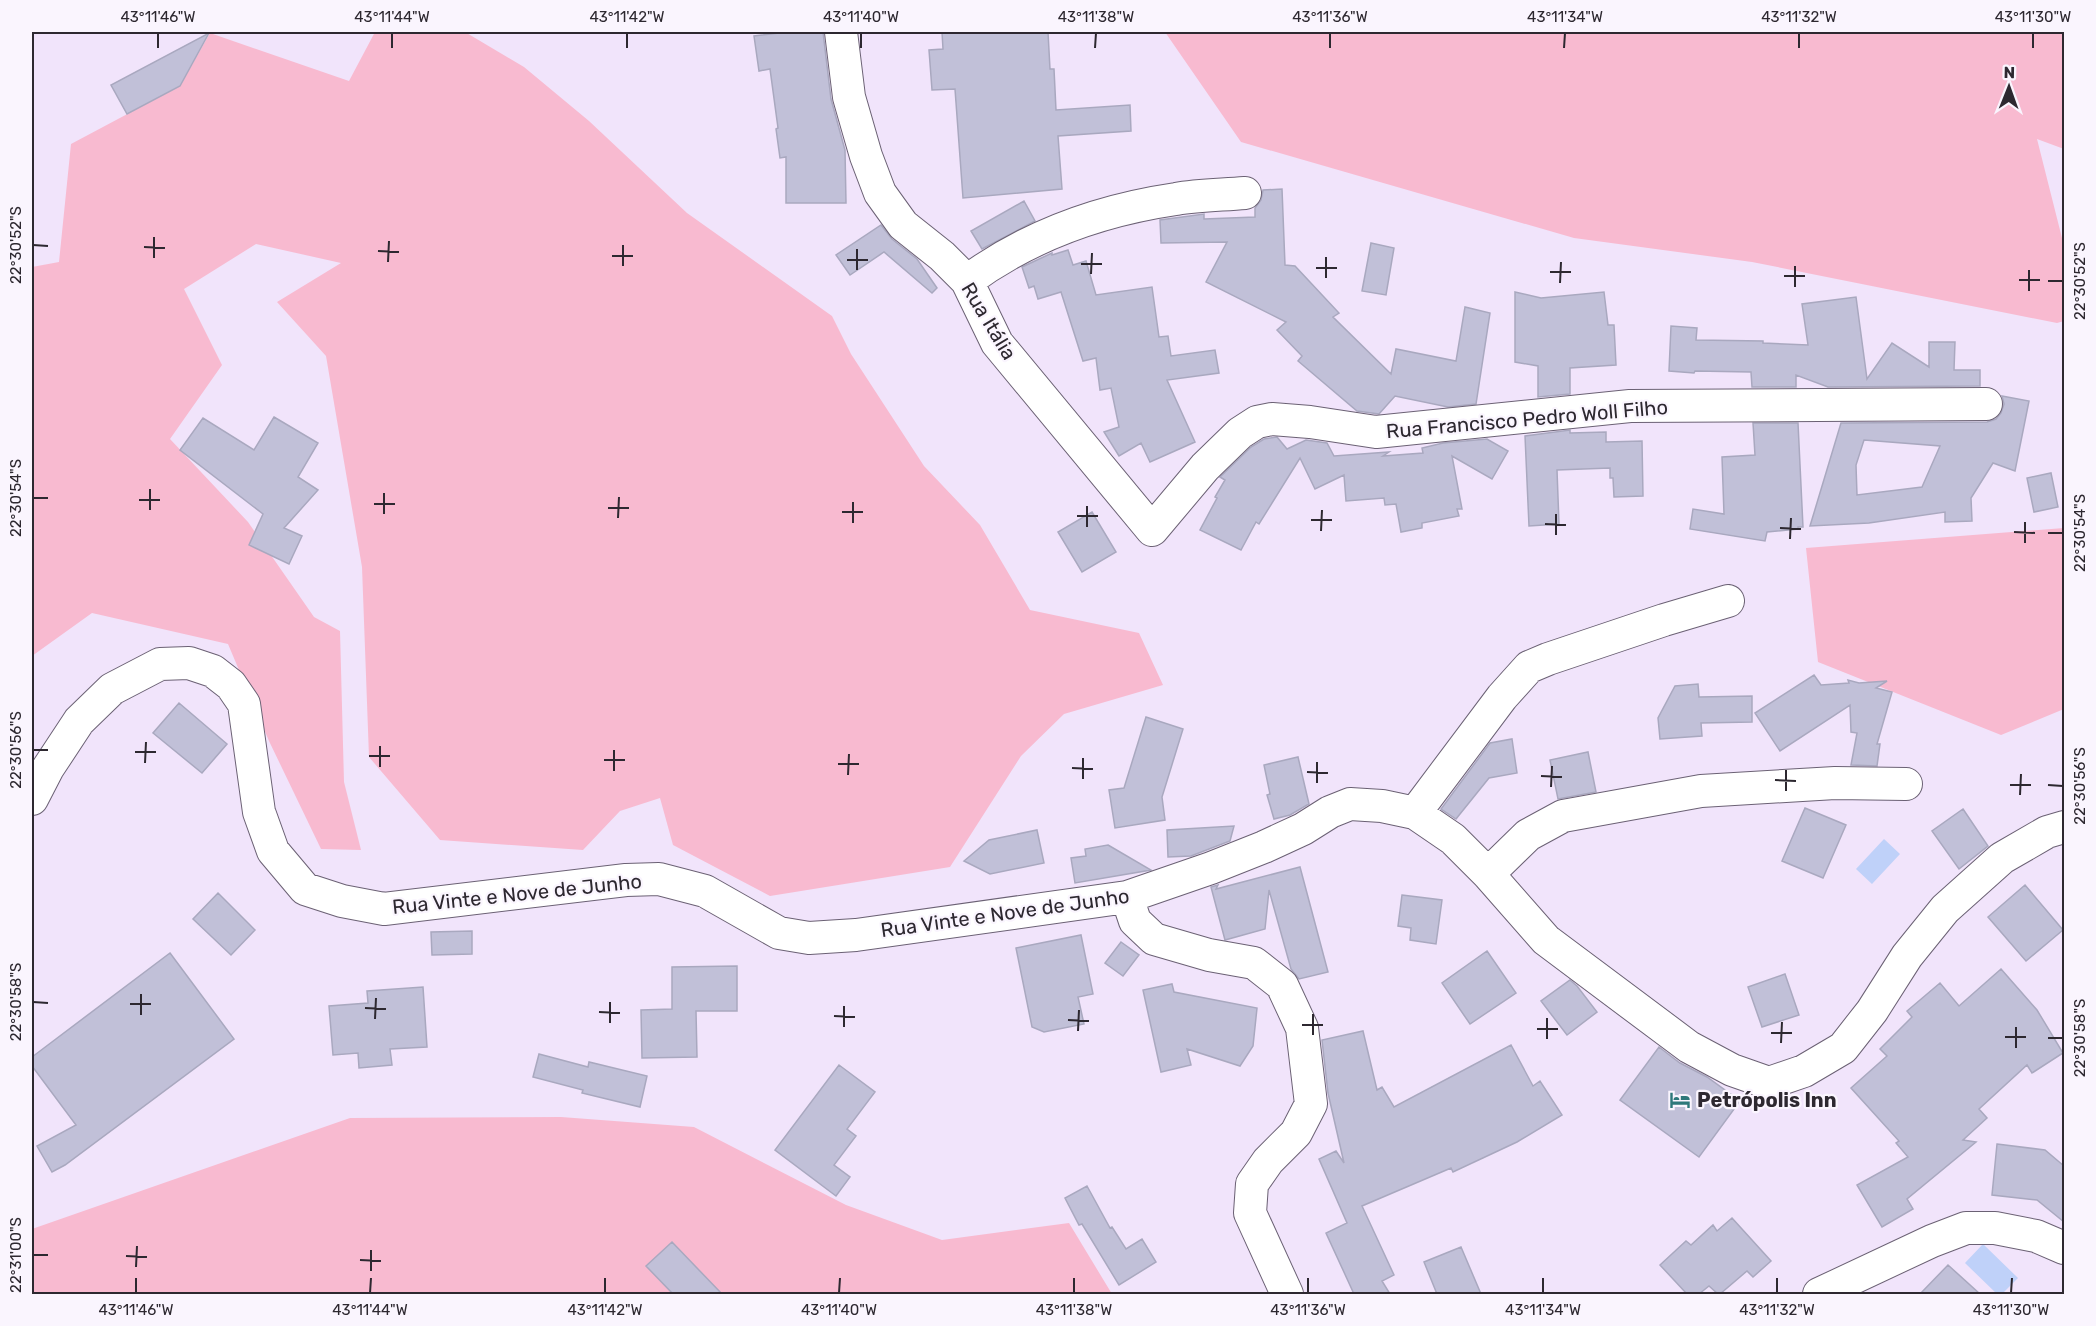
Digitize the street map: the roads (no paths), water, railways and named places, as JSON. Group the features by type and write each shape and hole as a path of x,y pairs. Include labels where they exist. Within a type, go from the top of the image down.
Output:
{"street":[{"name":"Rua Itália","path":"841,32 849,97 866,156 880,193 903,225 942,256 967,281 997,343 1152,530"},
{"path":"967,281 991,263 1027,243 1118,210 1177,198 1245,193"},
{"name":"Rua Francisco Pedro Woll Filho","path":"1152,530 1204,467 1240,432 1257,422 1272,419 1376,432 1630,406 1986,404"},
{"path":"1415,813 1502,697 1529,667 1643,627 1728,601"},
{"name":"Rua Vinte e Nove de Junho","path":"32,799 48,768 79,721 112,689 160,664 189,663 213,671 231,685 244,704 259,812 273,851 306,889 342,901 384,909 626,880 659,879 705,891 779,933 809,938 910,928 1127,897 1264,847 1350,804 1382,806 1415,813 1453,839 1488,874 1546,940 1689,1047 1732,1070 1768,1083 1804,1071 1843,1048 1872,1011 1907,956 1945,909 2002,858 2047,832 2064,827"},
{"path":"1488,874 1528,835 1563,816 1701,791 1834,783 1906,784"},
{"path":"1127,897 1135,921 1154,939 1209,955 1254,963 1282,985 1302,1028 1311,1104 1296,1133 1268,1161 1251,1184 1250,1213 1287,1294"},
{"path":"1819,1294 1932,1241 1966,1228 1995,1228 2036,1236 2064,1248"}],"water":[{"path":"1884,839 1900,854 1872,884 1856,869"},
{"path":"1983,1244 2018,1278 2002,1294 1997,1294 1965,1263"}],"place":[{"name":"Petrópolis Inn","path":"1680,1100"}]}
